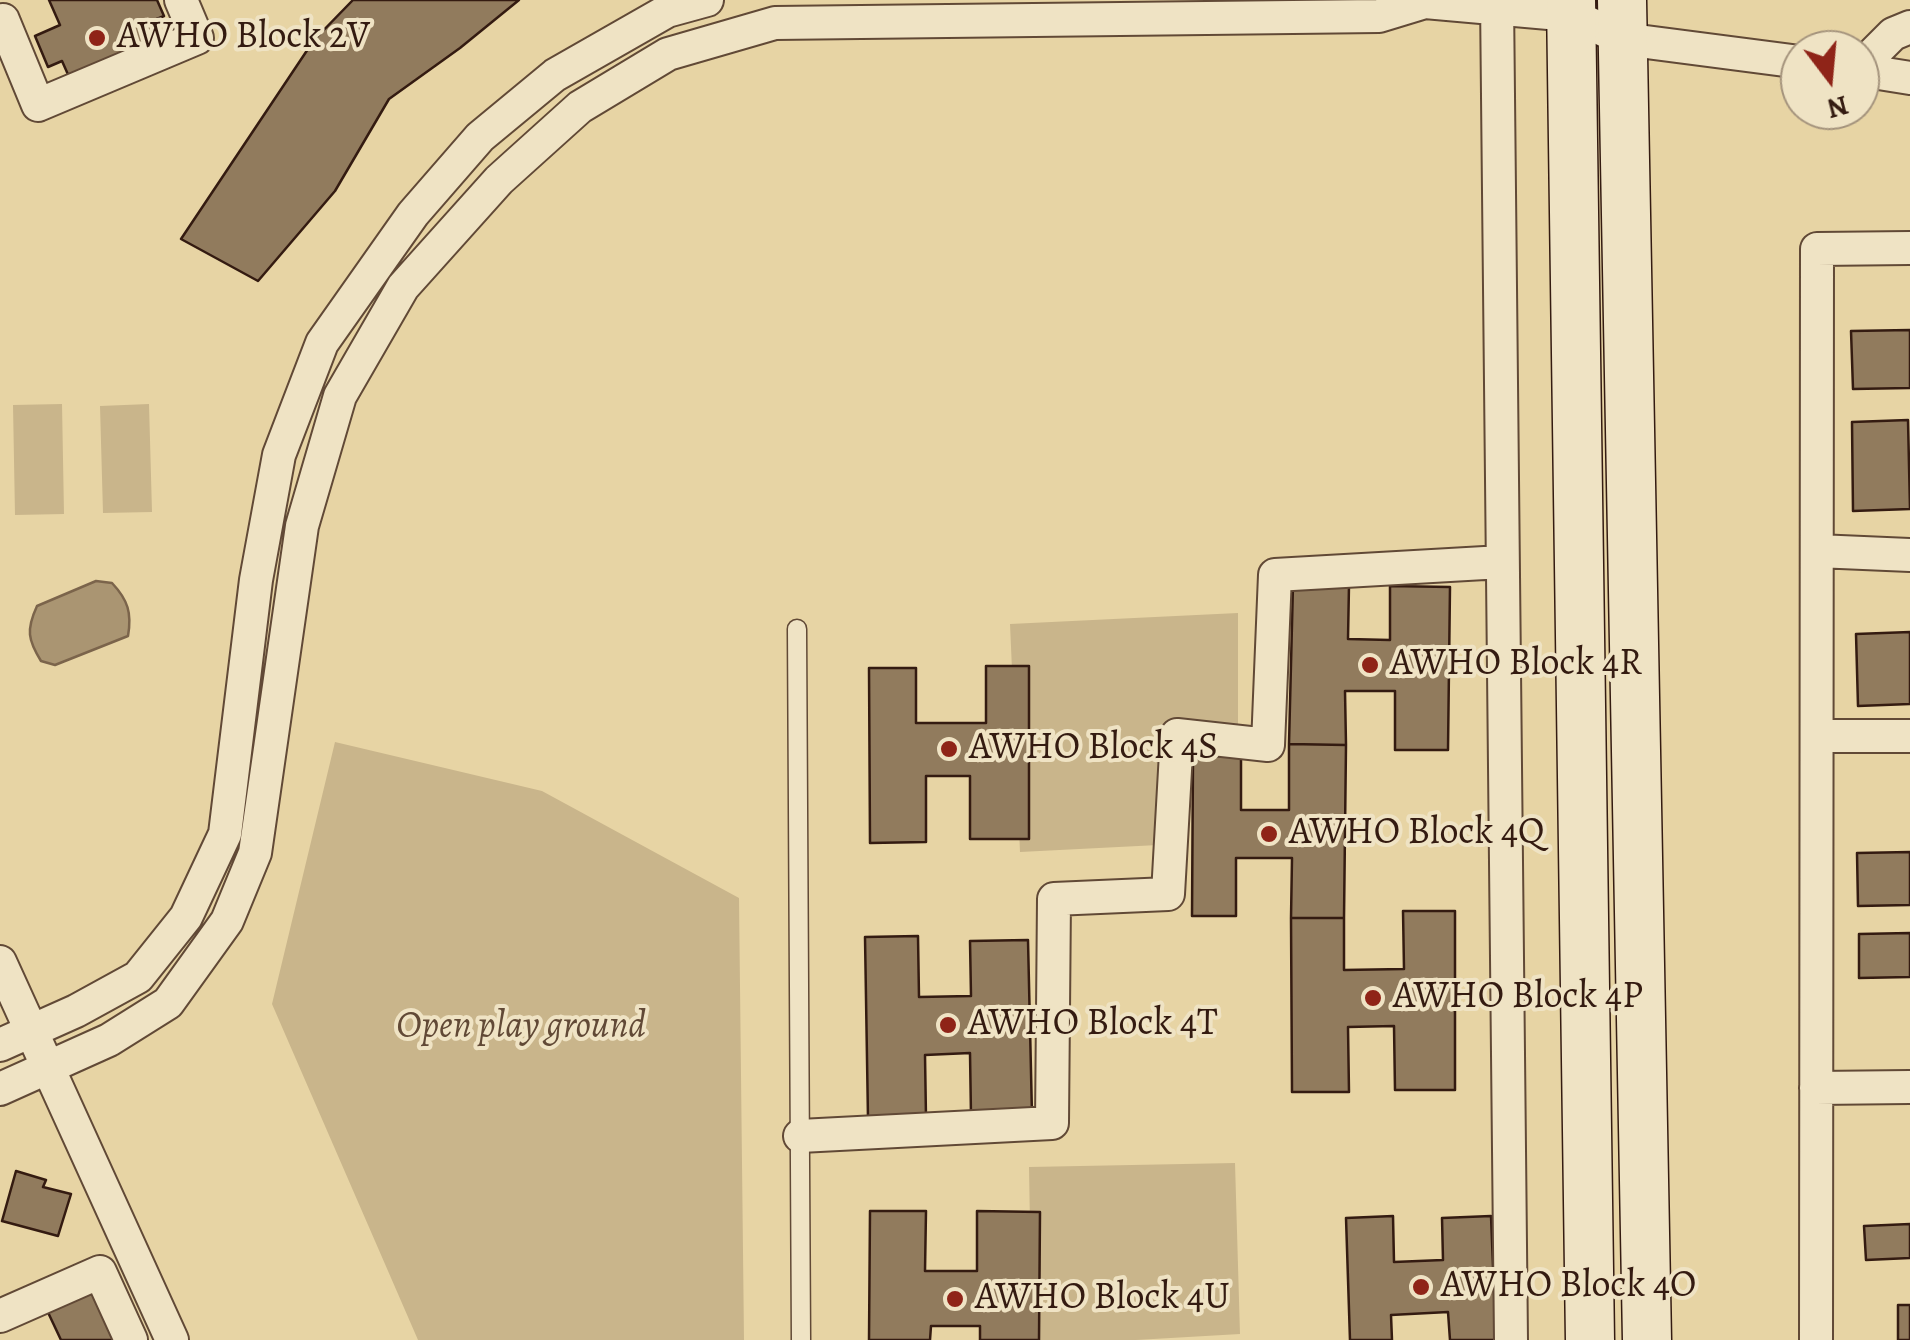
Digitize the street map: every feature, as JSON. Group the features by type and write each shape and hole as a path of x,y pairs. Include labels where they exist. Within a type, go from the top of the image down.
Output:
{"street":[{"path":"0,22 4,20 38,105 197,38 180,0"},
{"path":"0,1045 76,1012 138,976 186,917 225,834 256,580 279,455 322,343 413,214 480,137 555,75 667,11 707,0"},
{"path":"0,1089 108,1040 168,1003 227,921 255,853 302,526 340,396 403,287 499,180 580,106 668,54 775,11 1379,16 1423,1 1571,7 1780,57"},
{"path":"1497,4 1511,1340"},
{"path":"1571,7 1590,1340"},
{"path":"1622,19 1646,1340"},
{"path":"1880,47 1893,34 1910,27"},
{"path":"1880,72 1910,78"},
{"path":"1816,1340 1817,249 1910,248"},
{"path":"1817,551 1910,555"},
{"path":"800,1136 1052,1123 1054,899 1168,894 1177,735 1268,745 1275,575 1502,562"},
{"path":"1817,736 1910,736"},
{"path":"0,962 172,1340"},
{"path":"1816,1088 1910,1087"},
{"path":"0,1316 100,1272 132,1340"}],"lane":[{"path":"796,629 801,1340"}],"green space":[{"path":"62,404 64,514 15,515 13,405"},
{"path":"149,404 152,512 103,513 100,406"},
{"path":"1238,613 1238,734 1158,736 1158,845 1020,852 1010,624"},
{"name":"Open play ground","path":"335,742 542,791 739,898 744,1340 418,1340 272,1004"},
{"path":"1235,1163 1240,1334 1032,1340 1029,1167"}],"shaded area":[{"path":"96,581 112,583 122,595 128,607 128,636 55,665 41,661 30,635 37,606"}],"building":[{"name":"AWHO Block 2V","path":"49,0 157,0 164,16 152,21 160,41 70,79 62,61 48,67 35,36 60,25"},
{"path":"353,0 519,0 389,99 335,191 258,281 181,239 314,40"},
{"path":"1910,330 1910,388 1853,389 1851,331"},
{"path":"1908,420 1910,509 1853,511 1852,422"},
{"name":"AWHO Block 4R","path":"1293,584 1349,585 1348,639 1390,640 1390,586 1450,587 1448,750 1395,750 1395,691 1345,691 1346,745 1289,744"},
{"path":"1910,632 1910,704 1858,706 1856,634"},
{"name":"AWHO Block 4S","path":"986,666 1029,666 1029,839 970,839 970,776 926,776 926,842 870,843 869,668 916,668 916,723 986,723"},
{"name":"AWHO Block 4Q","path":"1289,744 1346,745 1344,918 1291,918 1292,858 1236,858 1236,916 1192,916 1193,756 1241,756 1241,810 1289,810"},
{"path":"1910,852 1910,905 1858,906 1857,853"},
{"name":"AWHO Block 4P","path":"1403,911 1455,911 1455,1090 1395,1090 1394,1026 1348,1027 1349,1092 1292,1092 1291,918 1344,918 1344,970 1404,969"},
{"path":"1910,933 1910,977 1859,978 1859,934"},
{"name":"AWHO Block 4T","path":"918,936 919,997 971,996 970,941 1028,940 1032,1115 971,1116 970,1053 925,1055 926,1118 868,1119 865,937"},
{"path":"16,1171 46,1180 43,1187 71,1194 58,1236 2,1221"},
{"name":"AWHO Block 4U","path":"870,1211 926,1211 925,1271 977,1271 977,1211 1040,1212 1039,1340 980,1340 980,1326 931,1326 930,1340 869,1340"},
{"name":"AWHO Block 4O","path":"1393,1216 1394,1262 1443,1260 1442,1218 1491,1216 1496,1340 1450,1340 1448,1312 1391,1315 1392,1340 1350,1340 1346,1218"},
{"path":"1910,1224 1910,1258 1866,1260 1864,1226"},
{"path":"98,1281 125,1340 61,1340 45,1306"},
{"path":"1898,1305 1910,1305 1910,1340 1898,1340"}],"place":[{"name":"AWHO Block 2V","path":"97,38"},
{"name":"AWHO Block 4R","path":"1370,665"},
{"name":"AWHO Block 4S","path":"949,749"},
{"name":"AWHO Block 4Q","path":"1269,834"},
{"name":"AWHO Block 4P","path":"1373,998"},
{"name":"AWHO Block 4T","path":"948,1025"},
{"name":"AWHO Block 4O","path":"1421,1287"},
{"name":"AWHO Block 4U","path":"955,1299"}]}
